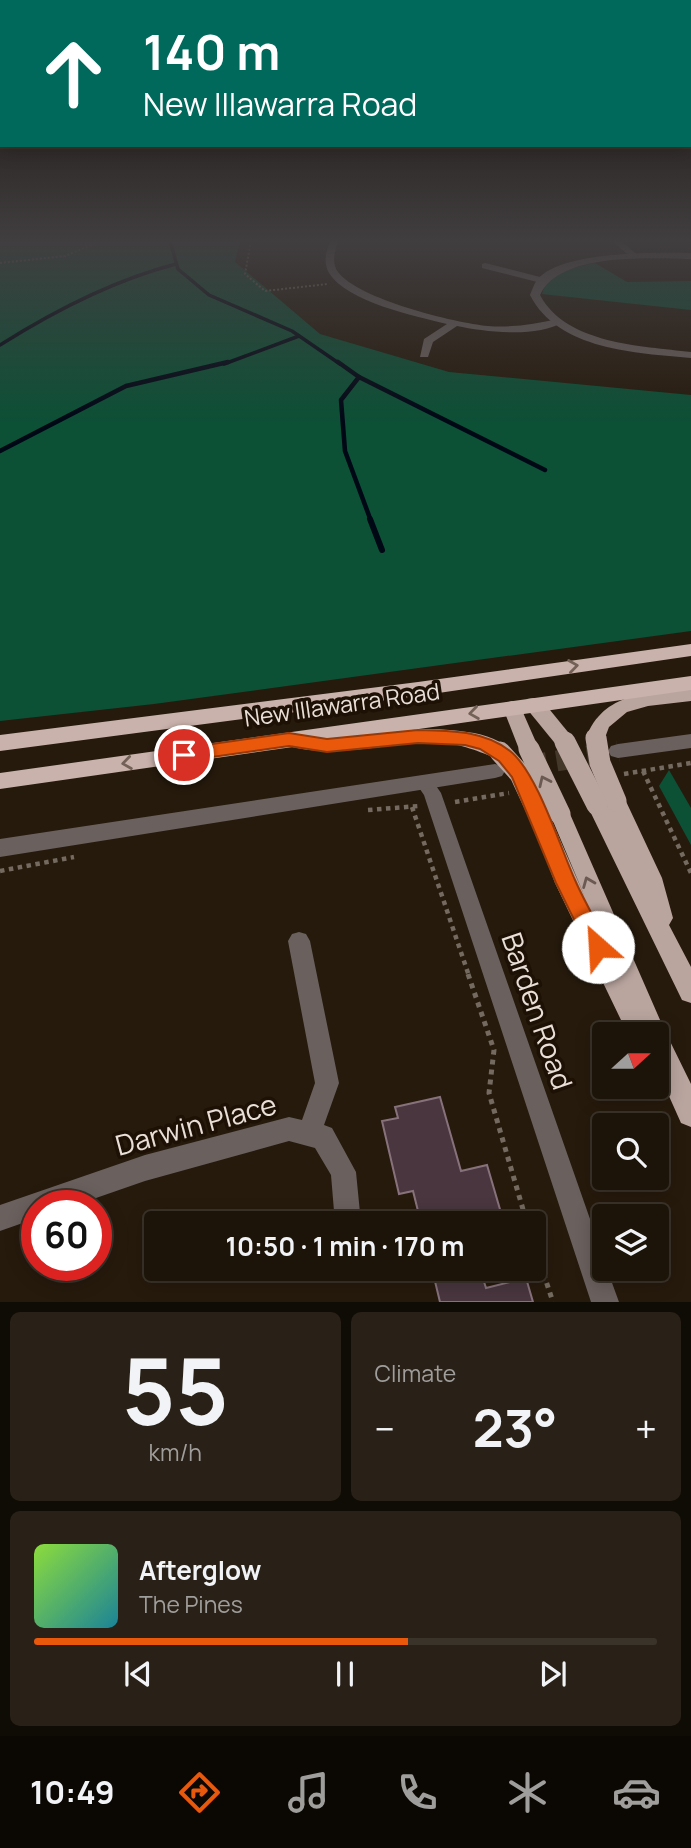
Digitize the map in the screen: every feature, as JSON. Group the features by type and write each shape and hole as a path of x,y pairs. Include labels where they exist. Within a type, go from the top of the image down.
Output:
{"highway":[{"name":"New Illawarra Road","path":"0,743 691,650"},
{"path":"502,676 534,704"},
{"path":"502,676 512,708"},
{"name":"New Illawarra Road","path":"0,781 691,683"}],"main road":[{"path":"607,803 596,738 597,730 606,718 623,706 691,695"},
{"path":"534,704 565,742 607,803 673,957 691,992"},
{"path":"512,708 529,748 572,894 630,1012 639,1022"},
{"path":"289,740 327,746 400,737 452,737 485,744 498,762 520,774 550,815"},
{"path":"669,1068 691,1113"}],"street":[{"path":"384,302 455,323 503,329 558,323"},
{"path":"537,302 558,323 586,336 612,343 691,355"},
{"path":"424,355 428,341 455,323"},
{"path":"618,751 691,741"},
{"path":"0,848 424,782 498,762"},
{"name":"Barden Road","path":"424,782 432,793 605,1302"},
{"path":"299,941 327,1083 309,1133"},
{"name":"Darwin Place","path":"0,1218 145,1168 289,1129 323,1137 342,1172 347,1211"}],"path":[{"path":"623,775 691,764"},
{"path":"643,771 691,873"},
{"path":"436,805 513,792"},
{"path":"412,807 494,1050 489,1093 523,1211"},
{"path":"546,1281 553,1302"}],"green space":[{"path":"0,302 282,302 320,334 449,372 691,395 691,631 154,704 0,721"},
{"path":"614,302 691,302 691,310"},
{"path":"669,770 691,808 691,845 659,786"}],"building":[{"path":"440,1097 461,1171 487,1165 500,1211 418,1211 413,1191 399,1194 382,1121 398,1118 395,1107"},
{"path":"435,1281 484,1281 486,1288 514,1281 527,1281 533,1302 440,1302"}],"waterway":[{"path":"0,345 78,302"},
{"path":"225,302 292,331 340,364"},
{"path":"224,364 299,336"},
{"path":"0,451 126,386 228,362"},
{"path":"338,362 359,377"},
{"path":"359,377 545,470"},
{"path":"359,377 341,400 345,451 371,521"},
{"path":"370,519 382,550"}],"tunnel":[{"path":"526,766 618,751"}],"route":[{"path":"184,755 289,740 327,746 418,736 465,738 494,748 513,764 520,774 566,883 598,947"}]}
